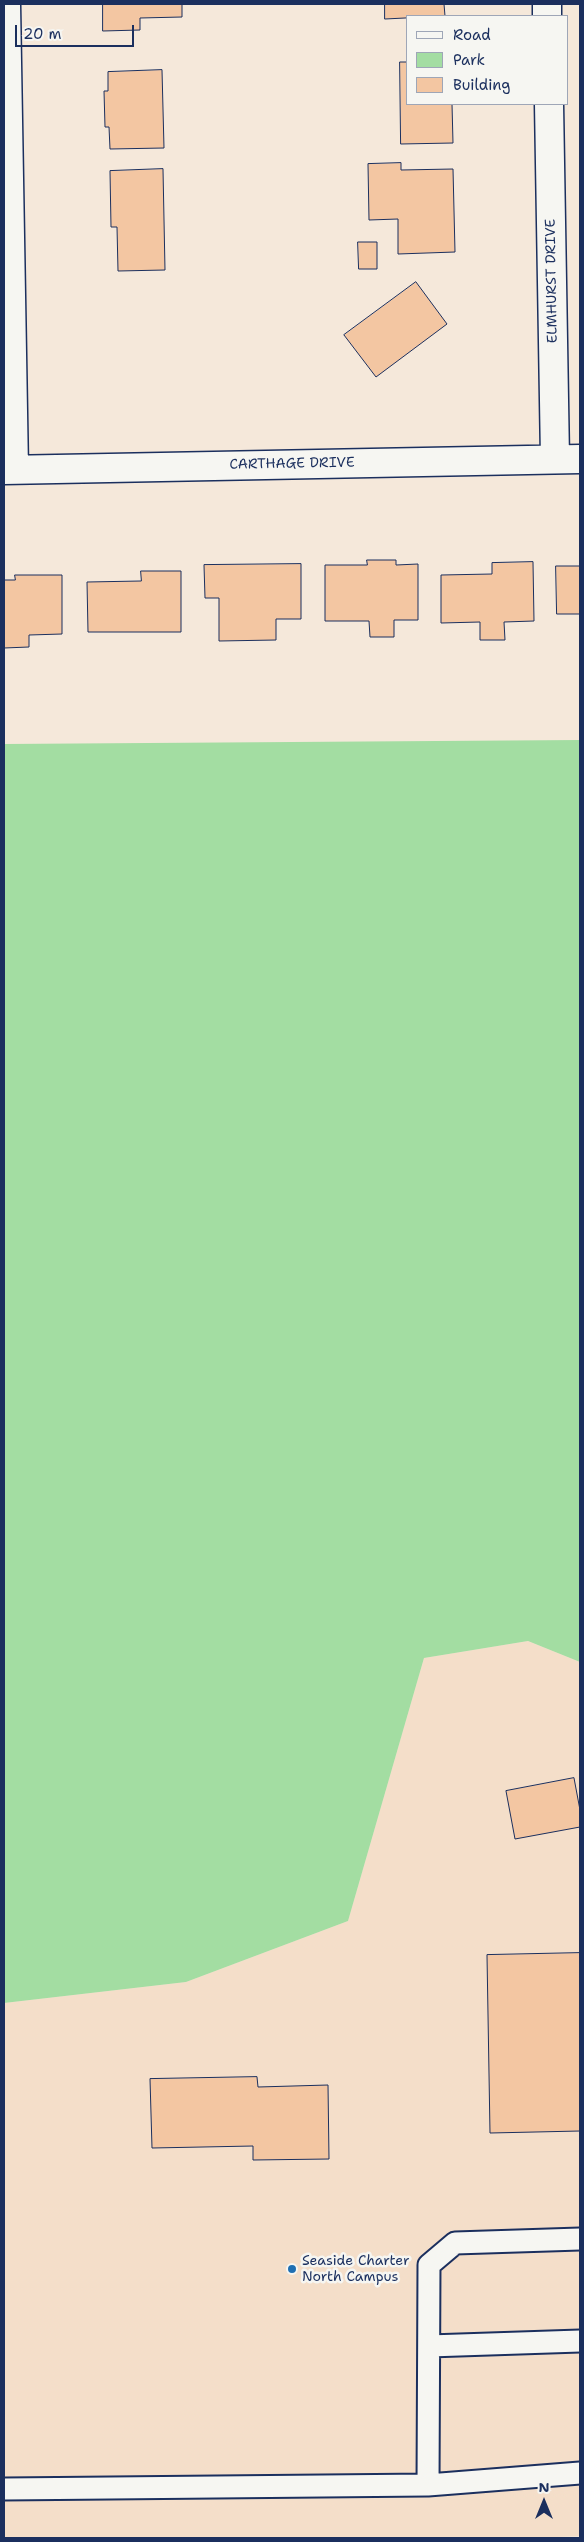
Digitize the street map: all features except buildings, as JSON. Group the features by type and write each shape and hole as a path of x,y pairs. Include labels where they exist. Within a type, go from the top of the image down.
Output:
{"street":[{"path":"6,4 9,470"},
{"name":"ELMHURST DRIVE","path":"549,105 568,459"},
{"name":"CARTHAGE DRIVE","path":"9,470 568,459"}],"lane":[{"path":"428,2485 429,2265 455,2243 580,2239"},
{"path":"429,2346 580,2342"},
{"path":"4,2489 428,2485 580,2472"}],"shaded area":[{"name":"Seaside Charter North Campus","path":"528,1641 580,1662 580,2536 535,2538 4,2538 4,2003 186,1982 348,1921 424,1658"}],"green space":[{"path":"580,740 580,1662 528,1641 424,1658 348,1921 186,1982 4,2003 4,744"}],"place":[{"name":"Seaside Charter North Campus","path":"292,2269"}]}
